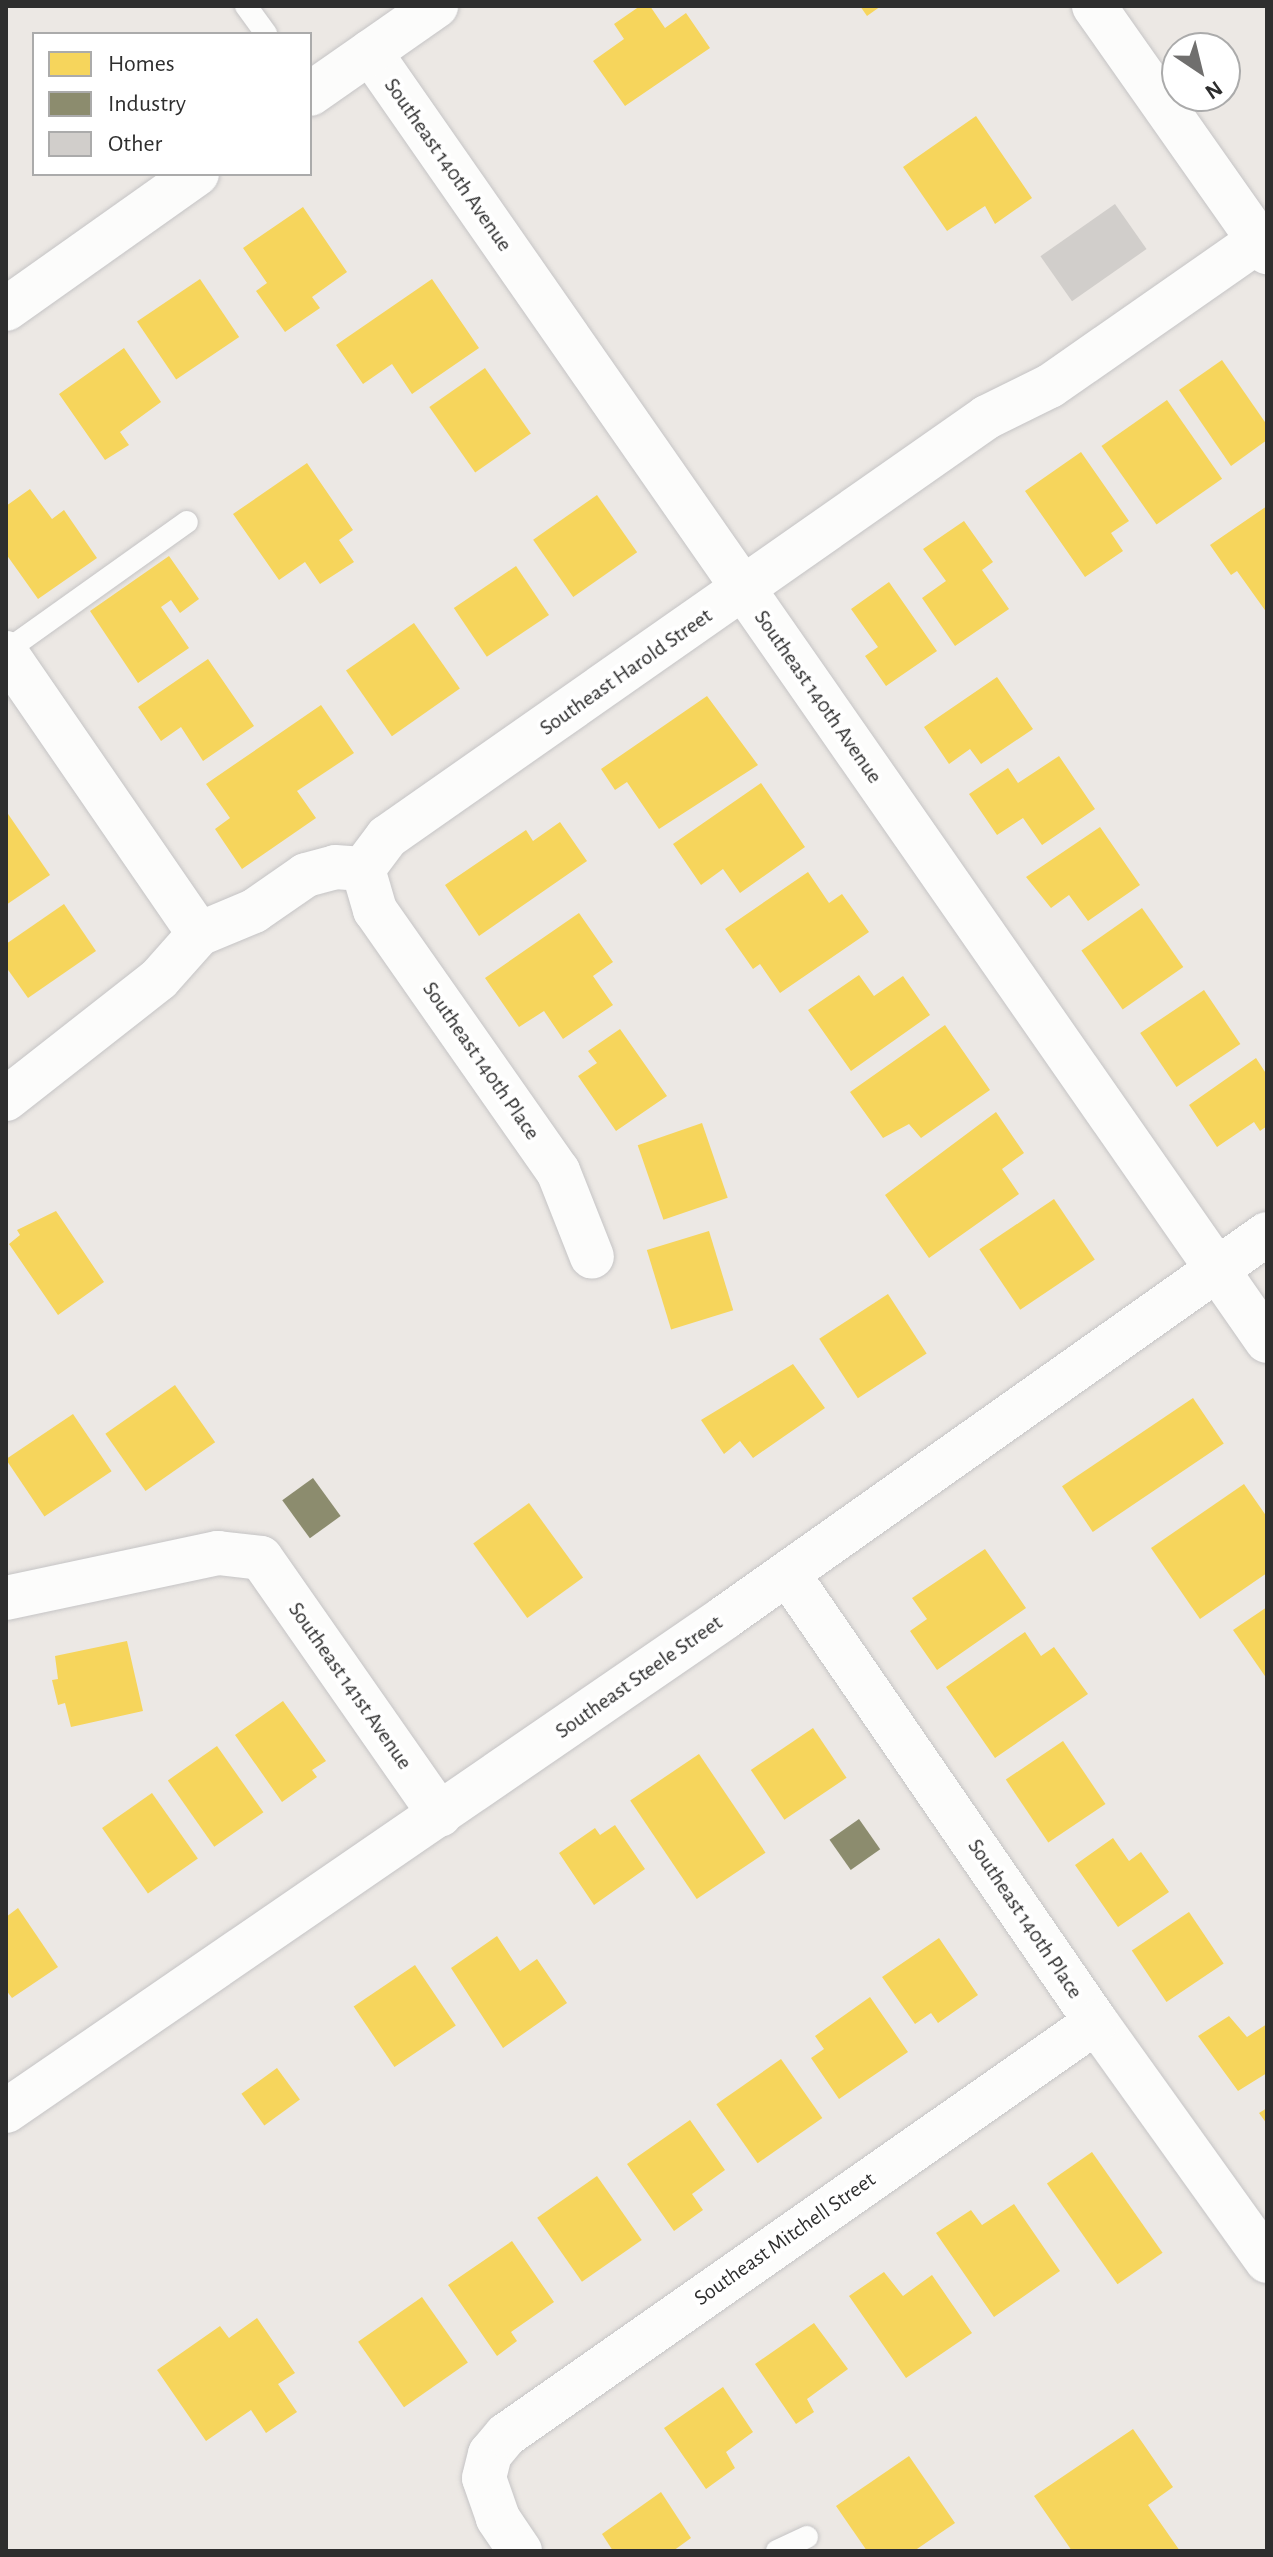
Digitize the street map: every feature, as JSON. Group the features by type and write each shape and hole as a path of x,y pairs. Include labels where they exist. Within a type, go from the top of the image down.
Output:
{"street":[{"path":"312,93 436,6"},
{"path":"1094,6 1263,246"},
{"name":"Southeast 140th Avenue","path":"370,52 1267,1341"},
{"path":"6,309 194,176"},
{"name":"Southeast Harold Street","path":"363,869 387,837 743,591 987,417 1050,386 1263,246"},
{"path":"6,652 199,934"},
{"path":"6,1099 159,979 199,934 254,911 306,875 335,867 363,869"},
{"name":"Southeast 140th Place","path":"363,869 375,910 558,1171 592,1257"},
{"name":"Southeast Steele Street","path":"6,2111 788,1574 1267,1234"},
{"name":"Southeast 141st Avenue","path":"6,1598 218,1553 261,1558 440,1815"},
{"name":"Southeast 140th Place","path":"788,1574 1096,2022 1267,2261"},
{"name":"Southeast Mitchell Street","path":"520,2551 490,2503 486,2467 506,2435 1096,2022"}],"lane":[{"path":"246,6 265,32"},
{"path":"6,652 187,522"},
{"path":"777,2551 807,2537"}],"building: Homes":[{"path":"640,6 650,6 665,28 686,13 710,48 625,106 593,61 624,39 614,24"},
{"path":"860,6 881,6 867,16"},
{"path":"976,116 1032,198 995,224 985,206 947,231 903,167"},
{"path":"303,207 347,272 312,297 320,308 285,332 256,291 267,283 243,248"},
{"path":"200,279 239,337 176,380 137,321"},
{"path":"432,279 479,348 412,394 392,364 363,384 336,345"},
{"path":"124,348 161,402 120,432 129,445 105,460 59,394"},
{"path":"1222,360 1267,425 1267,440 1231,466 1179,390"},
{"path":"485,368 531,434 475,473 429,407"},
{"path":"1167,400 1222,479 1157,525 1101,446"},
{"path":"1081,452 1129,521 1111,533 1123,551 1085,577 1025,491"},
{"path":"307,463 353,530 339,540 354,562 320,584 305,562 279,580 233,514"},
{"path":"30,489 52,519 64,510 97,558 38,599 6,554 6,506"},
{"path":"597,495 637,552 573,597 533,540"},
{"path":"1267,506 1267,613 1237,571 1231,575 1210,545"},
{"path":"964,521 993,562 982,570 1009,609 955,646 922,598 946,581 923,549"},
{"path":"169,556 199,599 180,613 171,600 161,607 189,648 138,683 90,611"},
{"path":"516,566 549,615 487,657 454,608"},
{"path":"889,582 937,651 886,686 865,656 878,647 851,609"},
{"path":"414,623 460,689 392,736 346,671"},
{"path":"208,659 254,726 203,761 181,727 161,741 138,707"},
{"path":"997,677 1033,729 981,764 970,749 949,764 924,727"},
{"path":"707,696 758,765 659,829 627,782 615,790 601,769"},
{"path":"321,705 354,753 297,791 316,818 242,869 215,829 230,818 206,784"},
{"path":"1059,756 1095,809 1042,845 1023,818 997,835 969,794 1008,768 1018,783"},
{"path":"761,783 805,847 740,893 723,869 701,885 673,844"},
{"path":"6,811 50,875 6,905"},
{"path":"560,822 587,861 479,936 445,885 526,830 533,841"},
{"path":"1100,827 1140,885 1088,921 1069,895 1051,908 1026,877"},
{"path":"808,872 829,903 842,894 869,932 780,993 760,964 753,969 725,929"},
{"path":"64,904 96,951 28,998 6,967 6,944"},
{"path":"1142,908 1183,967 1123,1009 1081,950"},
{"path":"579,913 613,962 593,976 613,1005 563,1039 544,1011 519,1027 485,978"},
{"path":"859,975 874,996 903,976 930,1015 851,1071 808,1010"},
{"path":"1204,990 1240,1044 1177,1087 1140,1033"},
{"path":"945,1025 990,1090 921,1138 909,1124 883,1138 850,1092"},
{"path":"620,1029 667,1096 616,1131 578,1076 597,1063 588,1051"},
{"path":"1256,1058 1267,1075 1267,1126 1260,1131 1254,1122 1217,1147 1189,1105"},
{"path":"996,1112 1024,1153 1002,1169 1019,1194 929,1258 885,1195"},
{"path":"702,1123 728,1198 663,1220 638,1145"},
{"path":"1054,1199 1095,1260 1020,1310 979,1249"},
{"path":"56,1211 104,1282 58,1315 9,1244 20,1235 17,1230"},
{"path":"709,1231 733,1310 671,1329 647,1250"},
{"path":"888,1294 927,1354 858,1398 819,1339"},
{"path":"793,1364 825,1408 753,1458 740,1441 724,1454 701,1420"},
{"path":"175,1385 215,1442 146,1491 105,1434"},
{"path":"1193,1398 1224,1444 1093,1532 1062,1486"},
{"path":"73,1414 112,1471 44,1516 6,1459"},
{"path":"1244,1484 1267,1517 1267,1573 1200,1619 1151,1548"},
{"path":"529,1503 583,1577 527,1618 473,1544"},
{"path":"985,1549 1026,1608 937,1670 910,1631 927,1619 912,1598"},
{"path":"1267,1607 1267,1679 1233,1630"},
{"path":"1025,1632 1041,1656 1054,1647 1088,1694 995,1758 946,1687"},
{"path":"127,1641 143,1711 71,1727 65,1703 58,1705 52,1680 58,1679 55,1656"},
{"path":"283,1701 326,1761 312,1770 317,1777 282,1802 235,1735"},
{"path":"813,1728 847,1778 784,1820 751,1770"},
{"path":"1063,1741 1105,1804 1048,1843 1006,1780"},
{"path":"217,1746 263,1812 214,1847 168,1780"},
{"path":"699,1754 766,1853 697,1899 630,1800"},
{"path":"152,1793 198,1859 148,1894 102,1828"},
{"path":"615,1825 645,1869 594,1905 559,1853 595,1828 600,1835"},
{"path":"1113,1838 1129,1861 1141,1852 1169,1892 1118,1927 1075,1865"},
{"path":"18,1908 58,1967 12,1998 6,1990 6,1917"},
{"path":"1189,1912 1224,1963 1166,2002 1132,1951"},
{"path":"497,1936 520,1971 537,1959 567,2003 503,2048 451,1968"},
{"path":"939,1938 978,1995 938,2023 931,2013 915,2024 882,1977"},
{"path":"415,1965 456,2026 394,2067 354,2006"},
{"path":"870,1997 908,2052 839,2099 811,2058 824,2049 815,2036"},
{"path":"1229,2016 1247,2037 1267,2024 1267,2073 1238,2091 1198,2036"},
{"path":"781,2059 822,2118 758,2163 716,2104"},
{"path":"277,2068 300,2100 264,2125 241,2094"},
{"path":"1267,2108 1267,2124 1259,2113"},
{"path":"690,2120 725,2170 692,2194 703,2210 674,2231 627,2164"},
{"path":"1092,2152 1163,2253 1117,2284 1047,2184"},
{"path":"597,2176 642,2240 582,2282 537,2218"},
{"path":"1014,2204 1060,2271 994,2317 936,2233 971,2210 982,2225"},
{"path":"512,2241 554,2302 511,2332 517,2341 497,2356 448,2285"},
{"path":"884,2272 903,2296 932,2275 972,2333 906,2378 849,2296"},
{"path":"422,2297 468,2363 404,2407 358,2342"},
{"path":"257,2318 295,2373 278,2384 297,2412 266,2433 251,2410 206,2441 157,2370 220,2326 229,2338"},
{"path":"814,2323 848,2369 807,2399 814,2412 796,2424 755,2364"},
{"path":"723,2387 753,2432 726,2452 735,2468 706,2489 664,2428"},
{"path":"1133,2429 1173,2487 1148,2505 1180,2551 1072,2551 1034,2496"},
{"path":"909,2456 955,2523 914,2551 867,2551 836,2506"},
{"path":"661,2492 691,2538 673,2551 613,2551 602,2534"}],"building: Industry":[{"path":"313,1478 341,1516 310,1538 282,1500"},
{"path":"859,1819 880,1849 851,1870 830,1840"}],"building: Other":[{"path":"1115,204 1147,249 1072,301 1040,256"}]}
